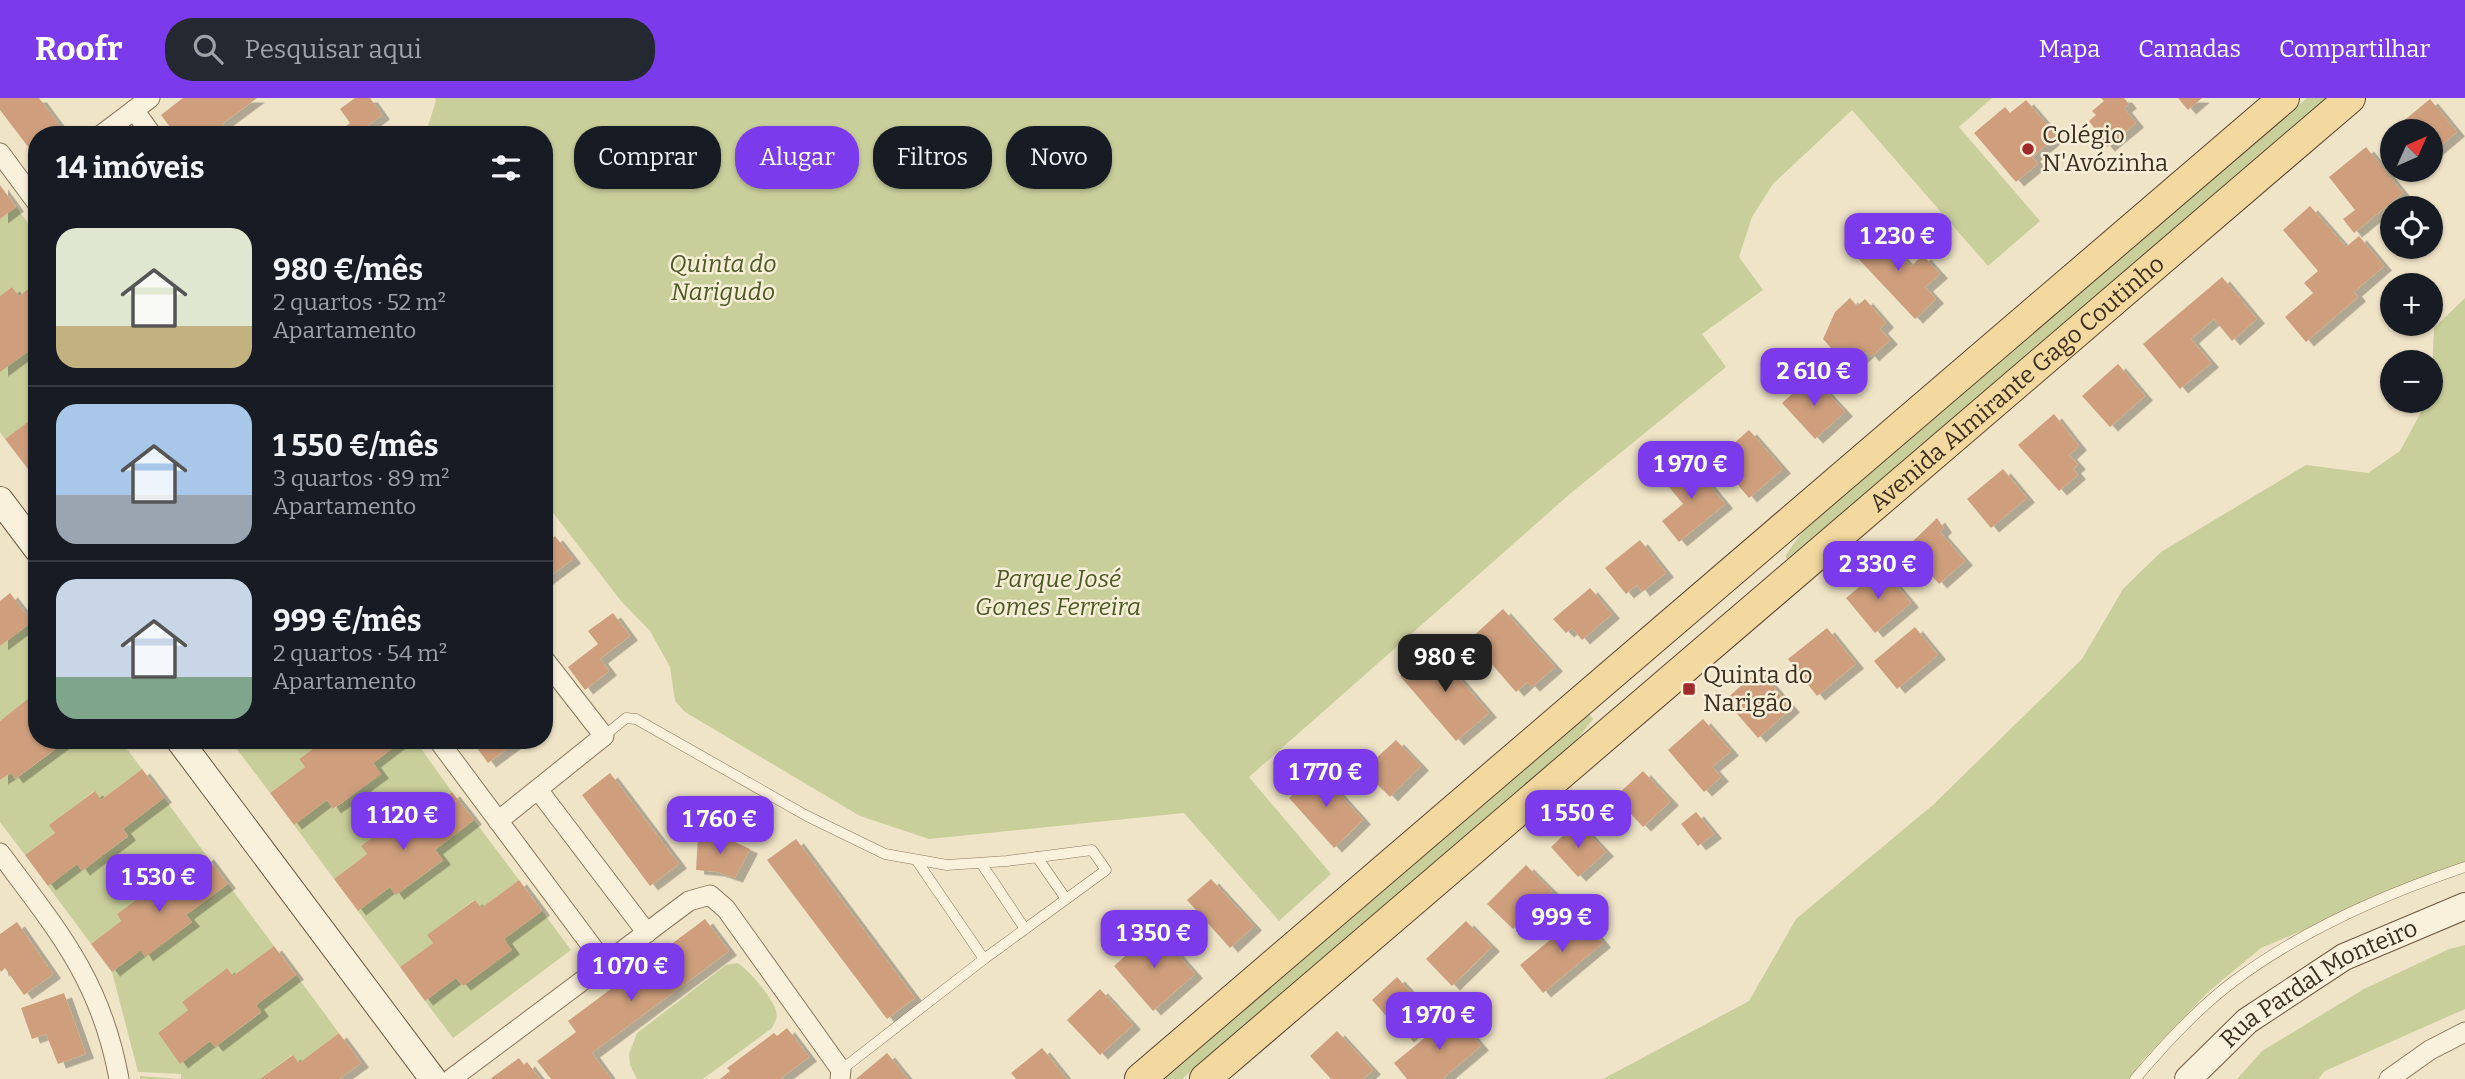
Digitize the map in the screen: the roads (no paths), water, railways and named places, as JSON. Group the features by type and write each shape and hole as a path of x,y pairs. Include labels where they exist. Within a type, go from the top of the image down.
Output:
{"main road":[{"name":"Avenida Almirante Gago Coutinho","path":"1140,1079 2284,98"},
{"name":"Avenida Almirante Gago Coutinho","path":"1205,1079 2350,98"},
{"path":"1693,605 1721,637"},
{"path":"1658,635 1686,667"}],"street":[{"path":"113,126 150,98"},
{"path":"134,110 146,126"},
{"path":"0,153 28,186"},
{"path":"0,500 28,537"},
{"path":"498,821 539,791 604,736 553,671"},
{"path":"186,749 433,1079"},
{"path":"445,749 606,964"},
{"path":"539,791 647,933"},
{"path":"0,853 68,945 83,970 107,1026 119,1079"},
{"path":"451,1079 689,901 710,895 726,909 840,1075"},
{"name":"Rua Pardal Monteiro","path":"2188,1079 2247,1021 2344,957 2465,906"},
{"path":"2389,1079 2430,1050 2465,1032"}],"lane":[{"path":"604,736 626,718 636,719 807,816 885,854 947,865 1092,850 1106,870 984,959 840,1075"},
{"path":"1037,857 1066,899"},
{"path":"917,861 984,959"},
{"path":"981,863 1025,929"},
{"path":"2135,1079 2169,1039 2234,982 2286,947 2360,908 2465,867"}],"place":[{"name":"Colégio N'Avózinha","path":"2028,149"},
{"name":"Quinta do Narigão","path":"1689,689"}],"park label":[{"name":"Quinta do Narigudo","path":"723,278"},
{"name":"Parque José Gomes Ferreira","path":"1058,593"}]}
